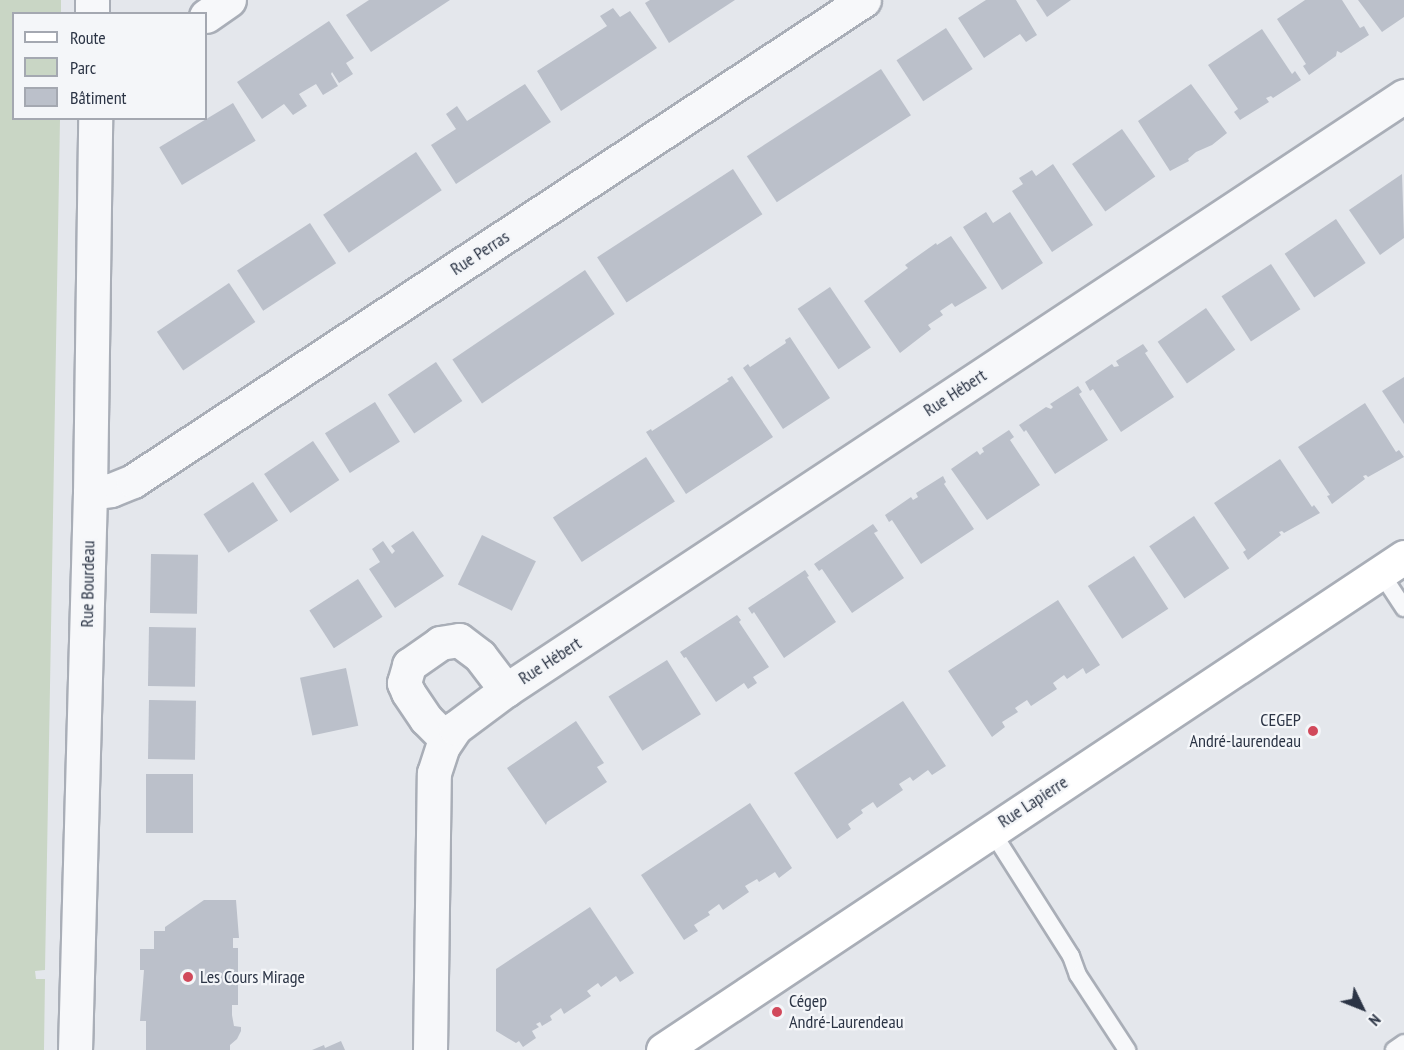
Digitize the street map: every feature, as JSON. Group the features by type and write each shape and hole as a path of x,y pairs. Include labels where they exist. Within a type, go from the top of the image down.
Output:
{"street":[{"path":"207,15 229,0"},
{"name":"Rue Perras","path":"90,493 111,490 133,481 864,0"},
{"name":"Rue Hébert","path":"430,1050 434,773 447,739 463,721 506,690 1404,96"},
{"name":"Rue Bourdeau","path":"75,1050 90,493 95,120"},
{"name":"Rue Lapierre","path":"663,1050 1392,565"},
{"name":"Rue Hébert","path":"447,739 426,719 408,692 404,682 409,665 440,643 459,640 480,656 506,690"}],"lane":[{"path":"1392,565 1404,608"},
{"path":"991,830 1071,956 1078,975 1127,1050"},
{"path":"1394,1050 1404,1043"}],"green space":[{"path":"0,0 61,0 61,12 12,12 12,120 60,120 45,970 35,971 36,979 45,979 44,1050 0,1050"}],"building":[{"path":"369,0 450,0 371,52 346,15"},
{"path":"650,0 735,0 669,43 645,3"},
{"path":"986,0 1016,0 1037,35 1026,42 1020,34 984,58 958,18"},
{"path":"1036,0 1071,0 1047,17"},
{"path":"1305,0 1342,0 1360,28 1364,26 1369,35 1341,53 1337,51 1336,56 1309,75 1303,66 1306,64 1277,19"},
{"path":"1358,0 1404,0 1404,17 1382,32"},
{"path":"613,8 620,17 630,11 657,48 561,111 537,71 607,26 600,16"},
{"path":"329,21 354,58 346,63 353,74 339,83 332,72 338,86 323,95 316,84 299,94 307,106 293,115 284,104 262,119 237,82"},
{"path":"946,28 973,69 923,101 897,60"},
{"path":"1262,29 1292,74 1295,71 1301,80 1273,98 1271,96 1266,98 1269,102 1240,120 1234,112 1238,109 1208,65"},
{"path":"881,69 911,115 777,202 747,156"},
{"path":"525,84 551,122 456,184 431,145 456,129 446,114 457,106 467,121"},
{"path":"1191,84 1227,133 1212,145 1196,152 1188,159 1189,161 1170,171 1138,121"},
{"path":"233,103 256,141 182,185 159,147"},
{"path":"1122,129 1155,177 1105,211 1072,164"},
{"path":"416,152 442,190 349,253 323,215"},
{"path":"1053,164 1093,225 1052,252 1012,191 1023,184 1019,178 1032,170 1036,176"},
{"path":"733,169 762,214 627,303 597,257"},
{"path":"1402,174 1404,238 1380,255 1349,210"},
{"path":"986,212 993,223 1010,212 1043,263 1002,290 963,227"},
{"path":"1336,219 1366,263 1314,298 1285,254"},
{"path":"310,223 336,263 263,311 237,270"},
{"path":"951,236 987,288 955,307 952,303 940,311 943,315 928,325 931,329 900,353 864,301 908,268 905,265 936,243 937,245"},
{"path":"1271,264 1300,309 1251,341 1222,296"},
{"path":"585,270 615,314 482,403 452,359"},
{"path":"229,283 255,322 183,371 157,332"},
{"path":"830,287 871,348 838,369 798,309"},
{"path":"1206,308 1235,350 1187,384 1158,342"},
{"path":"790,337 830,398 783,429 743,368 748,364 750,367 786,343 785,340"},
{"path":"1143,344 1148,351 1145,353 1174,397 1121,432 1093,389 1090,391 1085,382 1112,364 1114,367 1119,366 1116,361"},
{"path":"436,362 462,401 414,433 388,394"},
{"path":"732,376 773,437 686,494 646,432 651,429 652,431 691,406 729,381 727,379"},
{"path":"1404,377 1404,424 1382,391"},
{"path":"1078,386 1082,392 1079,394 1108,440 1055,474 1026,430 1024,432 1019,425 1046,407 1051,409 1053,407 1050,404"},
{"path":"375,402 400,442 350,473 325,433"},
{"path":"1365,403 1396,452 1399,450 1404,457 1368,477 1363,476 1365,479 1332,504 1327,496 1330,495 1298,447"},
{"path":"1009,430 1014,437 1010,440 1040,485 987,520 951,469 977,451 980,455 984,452 982,448"},
{"path":"313,441 339,480 290,513 264,474"},
{"path":"646,457 675,501 582,562 553,517"},
{"path":"1280,459 1312,507 1314,505 1320,513 1284,533 1279,532 1281,535 1248,560 1243,552 1246,550 1214,503"},
{"path":"943,476 946,482 944,484 974,529 921,564 892,520 889,522 885,515 911,497 913,500 918,497 916,493"},
{"path":"253,482 278,521 229,553 204,514"},
{"path":"1194,516 1229,568 1184,598 1149,546"},
{"path":"873,524 878,531 874,533 904,578 852,613 822,569 819,571 814,564"},
{"path":"413,531 444,576 395,608 369,569 380,562 372,549 383,541 392,554 395,551 391,546"},
{"path":"482,535 536,561 512,611 458,584"},
{"path":"151,554 198,555 197,614 150,613"},
{"path":"1134,556 1168,609 1122,639 1088,586"},
{"path":"805,570 809,576 807,577 836,622 784,658 754,612 752,614 748,608"},
{"path":"358,579 383,617 334,648 309,611"},
{"path":"1058,600 1100,665 1086,674 1083,668 1067,679 1064,675 1053,683 1057,689 1031,706 1027,700 1015,708 1018,712 1002,722 1005,727 992,737 948,671"},
{"path":"737,615 741,620 739,622 769,667 753,677 757,683 748,689 744,683 716,702 686,657 684,658 680,652"},
{"path":"149,627 196,628 195,687 148,686"},
{"path":"667,660 701,714 642,751 608,697"},
{"path":"346,668 358,726 312,735 300,678"},
{"path":"149,700 196,701 195,760 148,759"},
{"path":"903,701 946,766 932,775 928,770 913,781 910,777 899,784 903,790 877,808 873,802 861,810 863,813 848,824 851,829 837,839 794,773"},
{"path":"576,721 604,763 597,767 607,782 547,822 546,825 507,768"},
{"path":"146,774 193,774 193,833 146,833"},
{"path":"750,803 792,868 779,878 775,872 759,882 757,879 745,886 749,892 723,910 719,904 708,912 710,915 694,925 698,931 684,940 641,875"},
{"name":"Les Cours Mirage","path":"204,900 236,900 239,938 233,938 233,948 238,948 238,973 233,973 233,981 238,981 238,1005 232,1005 232,1015 234,1026 241,1027 241,1031 230,1045 230,1050 146,1050 146,1021 140,1021 144,970 140,970 140,949 154,949 154,931 165,931 165,927"},
{"path":"590,907 634,973 620,982 616,976 601,987 598,983 587,991 591,996 564,1014 561,1008 550,1016 552,1020 542,1026 540,1022 536,1024 539,1027 532,1031 536,1038 523,1047 519,1041 516,1043 496,1031 496,969"},
{"path":"341,1041 345,1050 312,1050 324,1045 325,1048"}],"place":[{"name":"CEGEP André-laurendeau","path":"1313,731"},
{"name":"Les Cours Mirage","path":"188,977"},
{"name":"Cégep André-Laurendeau","path":"777,1012"}]}
